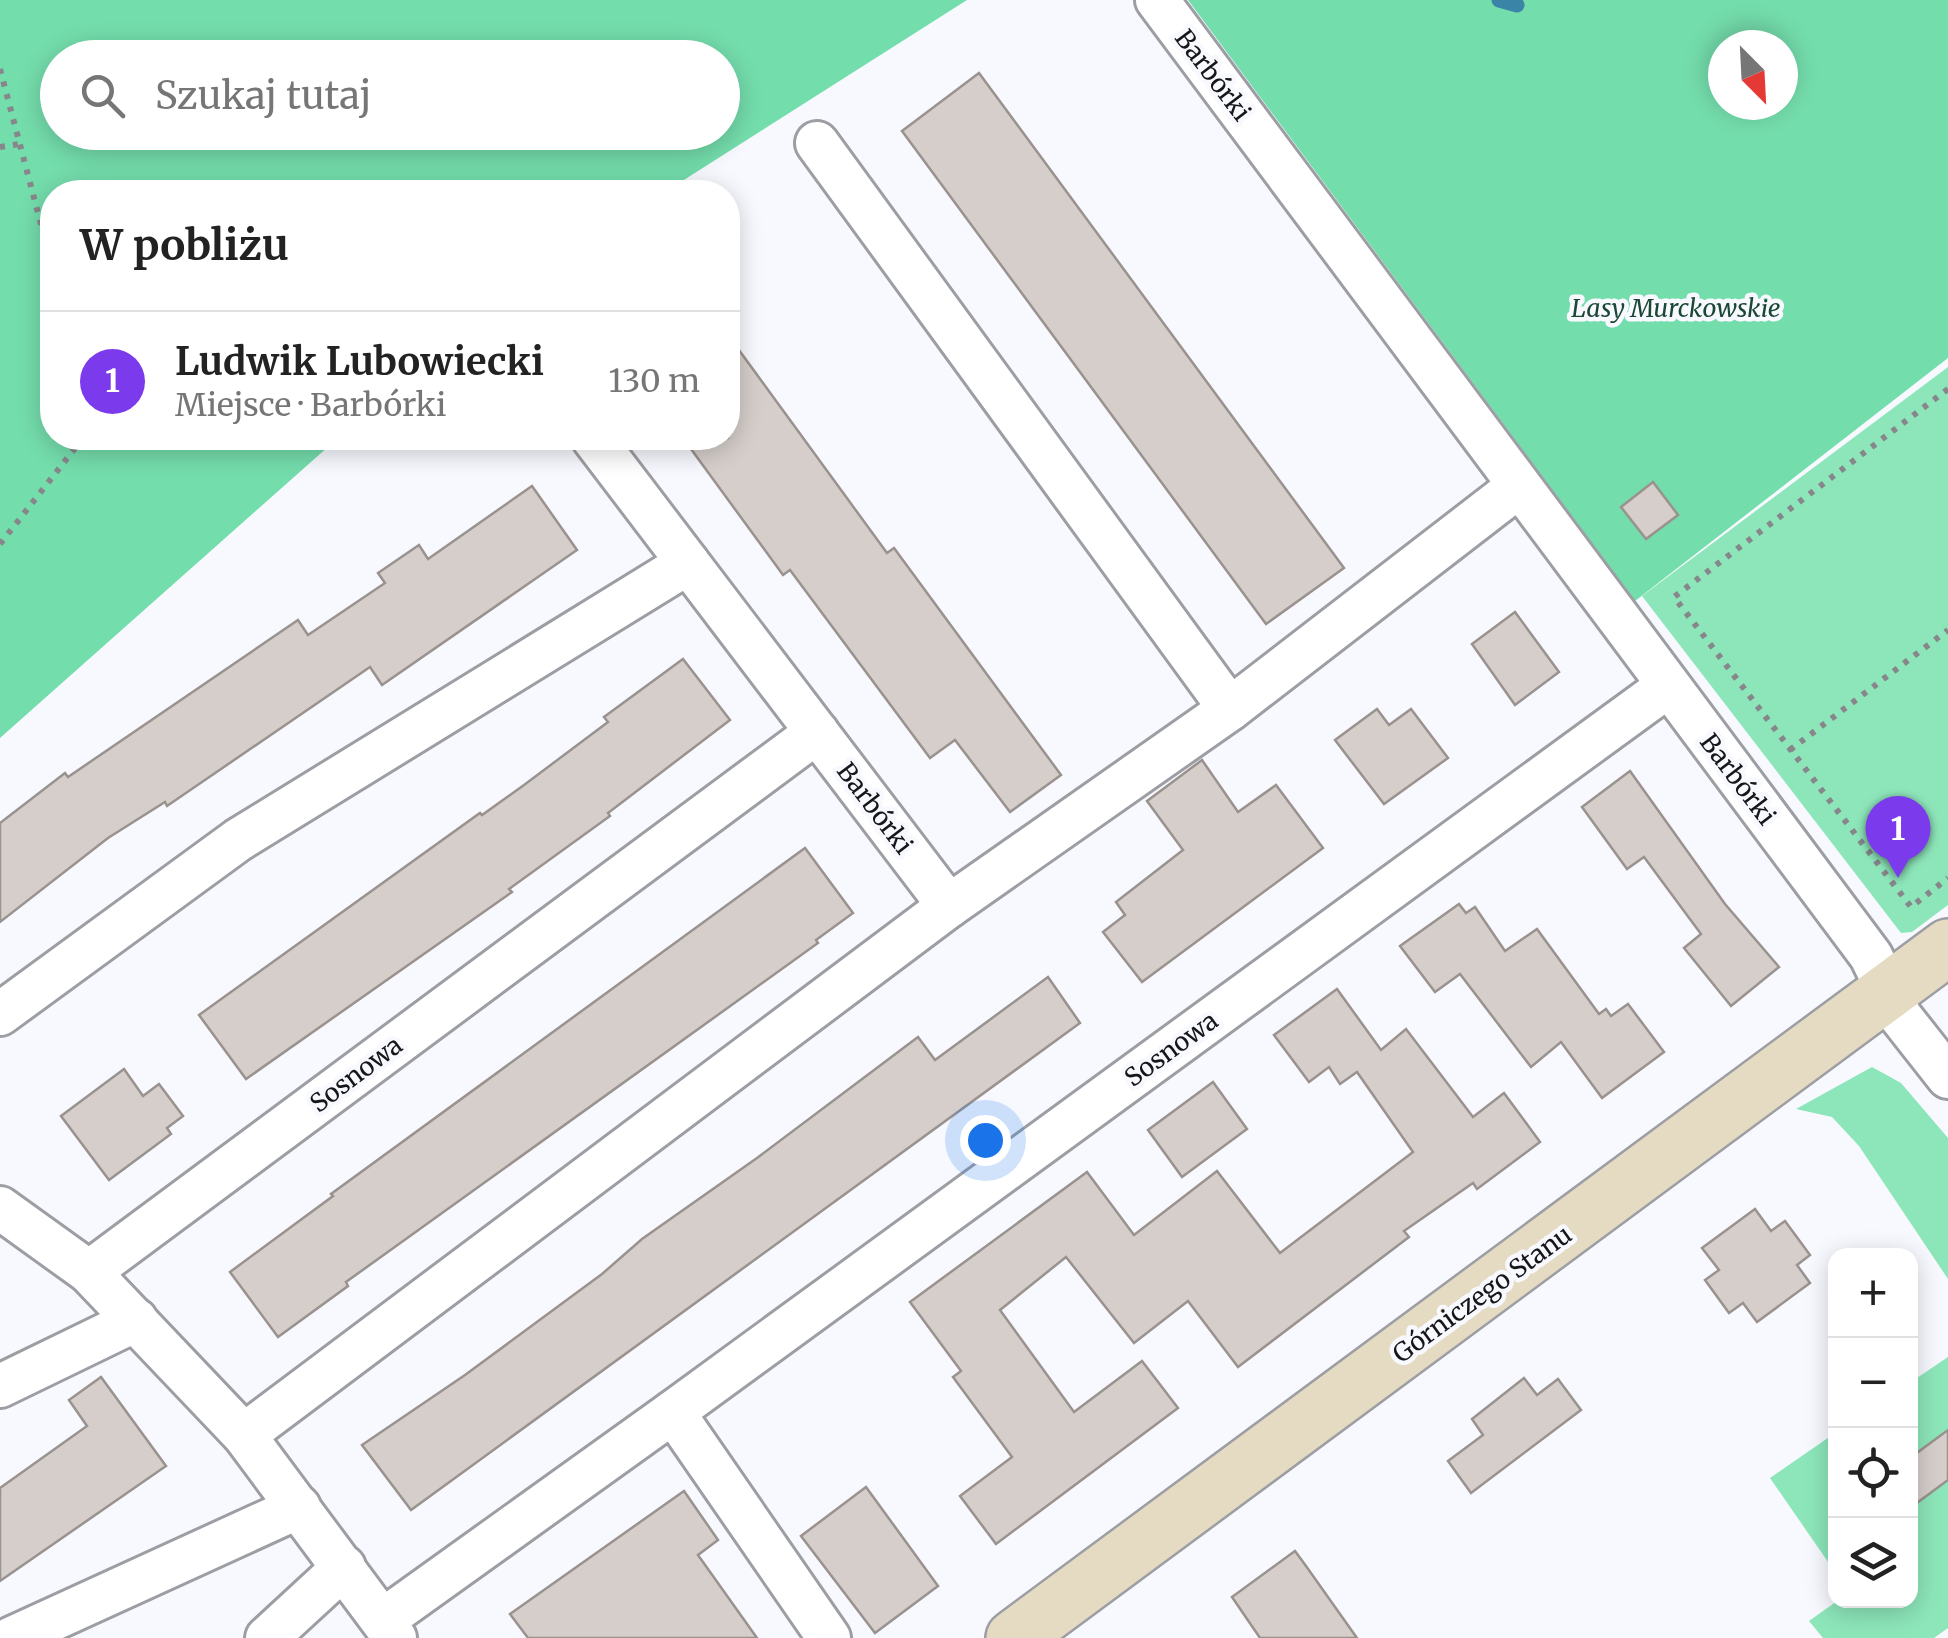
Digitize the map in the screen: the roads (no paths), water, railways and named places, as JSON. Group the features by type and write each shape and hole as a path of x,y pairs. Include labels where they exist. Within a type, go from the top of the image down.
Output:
{"street":[{"name":"Barbórki","path":"1157,0 1871,956 1900,1016 1948,1076"},
{"path":"818,143 1230,709"},
{"name":"Barbórki","path":"602,450 950,906"},
{"path":"244,1435 950,906 1230,709 1519,486"},
{"path":"0,1014 238,840 688,563"},
{"name":"Sosnowa","path":"0,1208 88,1272 244,1435 389,1629 674,1412 1668,686"},
{"name":"Sosnowa","path":"88,1272 817,732"},
{"name":"Górniczego Stanu","path":"1014,1638 1948,948"},
{"path":"0,1386 136,1320"},
{"path":"674,1412 829,1638"},
{"path":"12,1638 299,1507"},
{"path":"266,1638 344,1566"}],"waterway":[{"path":"1499,0 1517,5"}],"place":[{"name":"Ludwik Lubowiecki","path":"1898,878"}],"park label":[{"name":"Lasy Murckowskie","path":"1676,308"}]}
